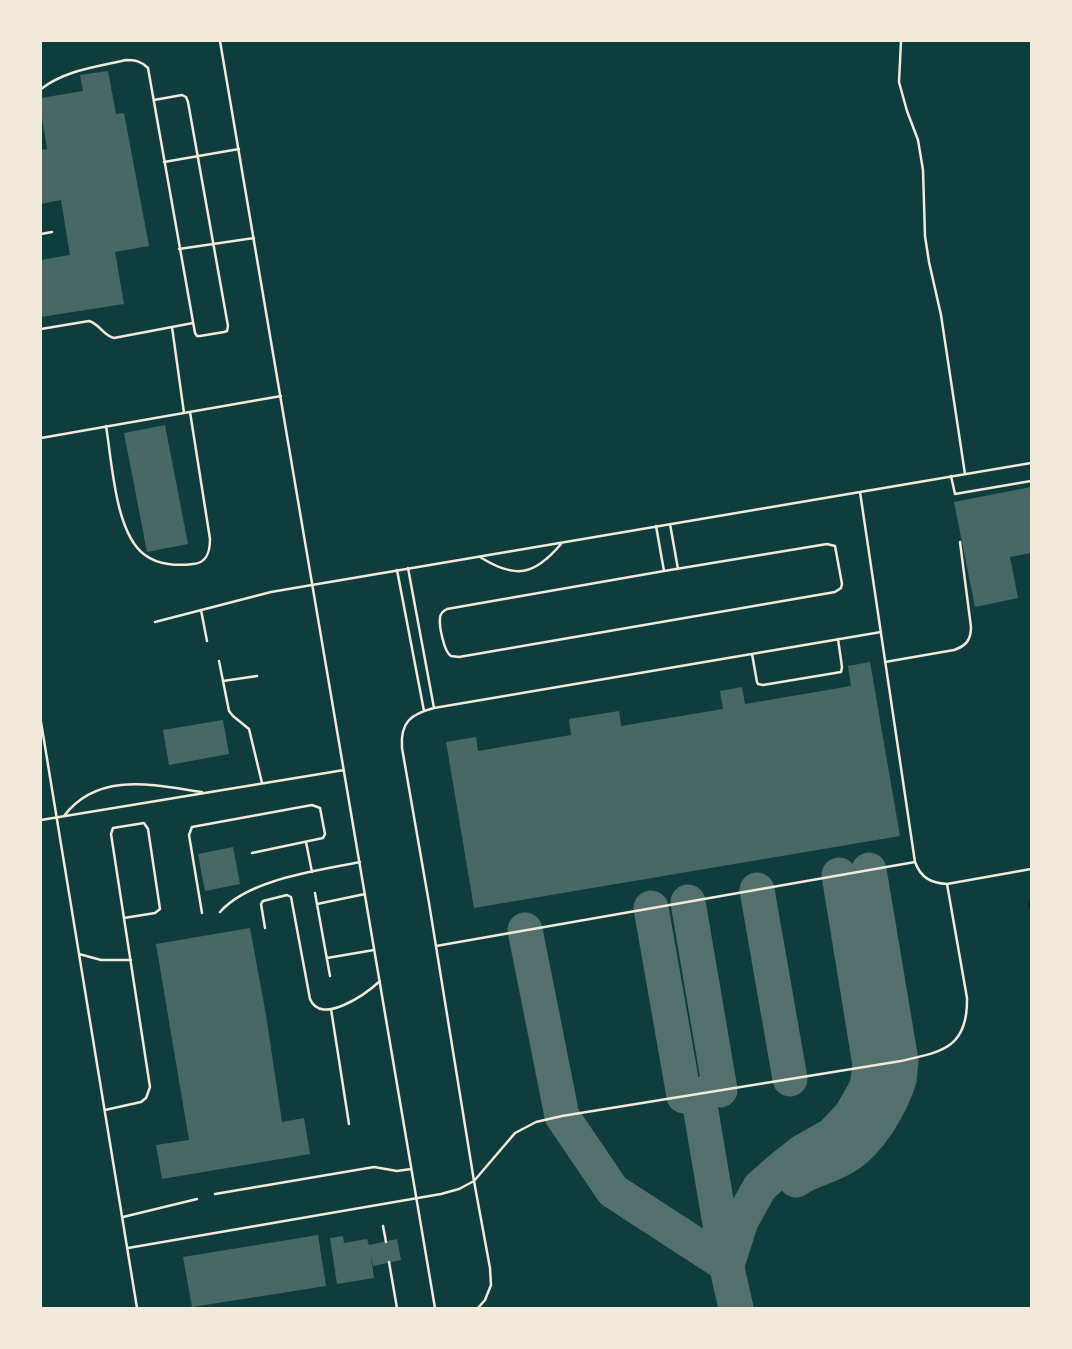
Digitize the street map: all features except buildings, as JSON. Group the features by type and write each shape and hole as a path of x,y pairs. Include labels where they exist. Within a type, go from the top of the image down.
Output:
{"lane":[{"path":"220,41 435,1308"},
{"path":"901,41 899,82 918,140 923,170 925,236 941,315 965,474"},
{"path":"41,89 52,81 71,73 134,60 142,62 148,68 192,323 197,336 224,332 228,329 186,97 178,95 154,100"},
{"path":"164,162 239,149"},
{"path":"41,234 52,232"},
{"path":"180,249 254,238"},
{"path":"41,329 89,321 95,323 108,336 114,338 192,323"},
{"path":"172,327 184,413"},
{"path":"41,438 281,396"},
{"path":"106,426 120,509 126,529 134,544 144,555 156,561 172,564 198,564 206,558 210,550 210,539 190,412"},
{"path":"155,622 271,592 1031,463"},
{"path":"951,476 955,494 1031,481"},
{"path":"860,492 915,862 919,871 926,879 935,884 947,884 1031,869"},
{"path":"670,524 678,569"},
{"path":"656,526 664,571"},
{"path":"478,556 501,569 512,572 524,571 535,568 544,562 562,542"},
{"path":"885,662 954,650 962,648 968,642 971,635 971,627 960,542"},
{"path":"831,544 835,546 836,550 841,588 835,592 459,657 450,656 445,650 440,618 443,611 447,609 664,571 831,544"},
{"path":"408,568 434,708"},
{"path":"397,570 424,710"},
{"path":"201,610 207,641"},
{"path":"478,1308 486,1300 492,1285 490,1268 401,736 405,725 413,715 434,708 881,632"},
{"path":"752,654 758,682 761,686 841,672 838,639"},
{"path":"219,661 229,711 249,729 252,735 262,784"},
{"path":"223,681 257,676"},
{"path":"41,722 137,1308"},
{"path":"41,820 344,770"},
{"path":"63,816 72,805 89,793 113,786 137,784 206,793"},
{"path":"202,913 189,835 192,827 316,805 322,811 325,834 323,838 252,853"},
{"path":"105,1110 141,1102 146,1098 150,1087 124,918 111,830 116,827 144,823 148,828 160,909 155,913 124,918"},
{"path":"306,842 312,872"},
{"path":"220,912 228,902 256,887 360,862"},
{"path":"436,946 915,862"},
{"path":"128,1248 459,1189 474,1181 515,1133 536,1122 562,1116 901,1061 931,1054 948,1047 960,1034 967,1016 967,998 947,884"},
{"path":"315,893 330,976"},
{"path":"317,904 365,894"},
{"path":"265,928 263,901 288,895 291,897 310,999 312,1005 318,1009 331,1009 362,996 380,981"},
{"path":"327,958 374,950"},
{"path":"79,954 101,960 131,960"},
{"path":"331,1009 349,1124"},
{"path":"215,1194 374,1167 397,1171 411,1169"},
{"path":"123,1217 197,1198"},
{"path":"383,1226 386,1242"},
{"path":"389,1262 397,1308"}],"waterway":[{"path":"1030,904 1031,908"}],"taxiway":[{"path":"796,1180 842,1159 856,1149 879,1122 899,1080 901,1061 869,870"},
{"path":"525,930 562,1116 613,1191 727,1265 741,1221 760,1187 802,1152 832,1135 851,1115 867,1087 870,1065 839,875"},
{"path":"757,890 790,1079"},
{"path":"688,902 720,1090"},
{"path":"651,908 684,1096"},
{"path":"698,1094 736,1308"}]}
